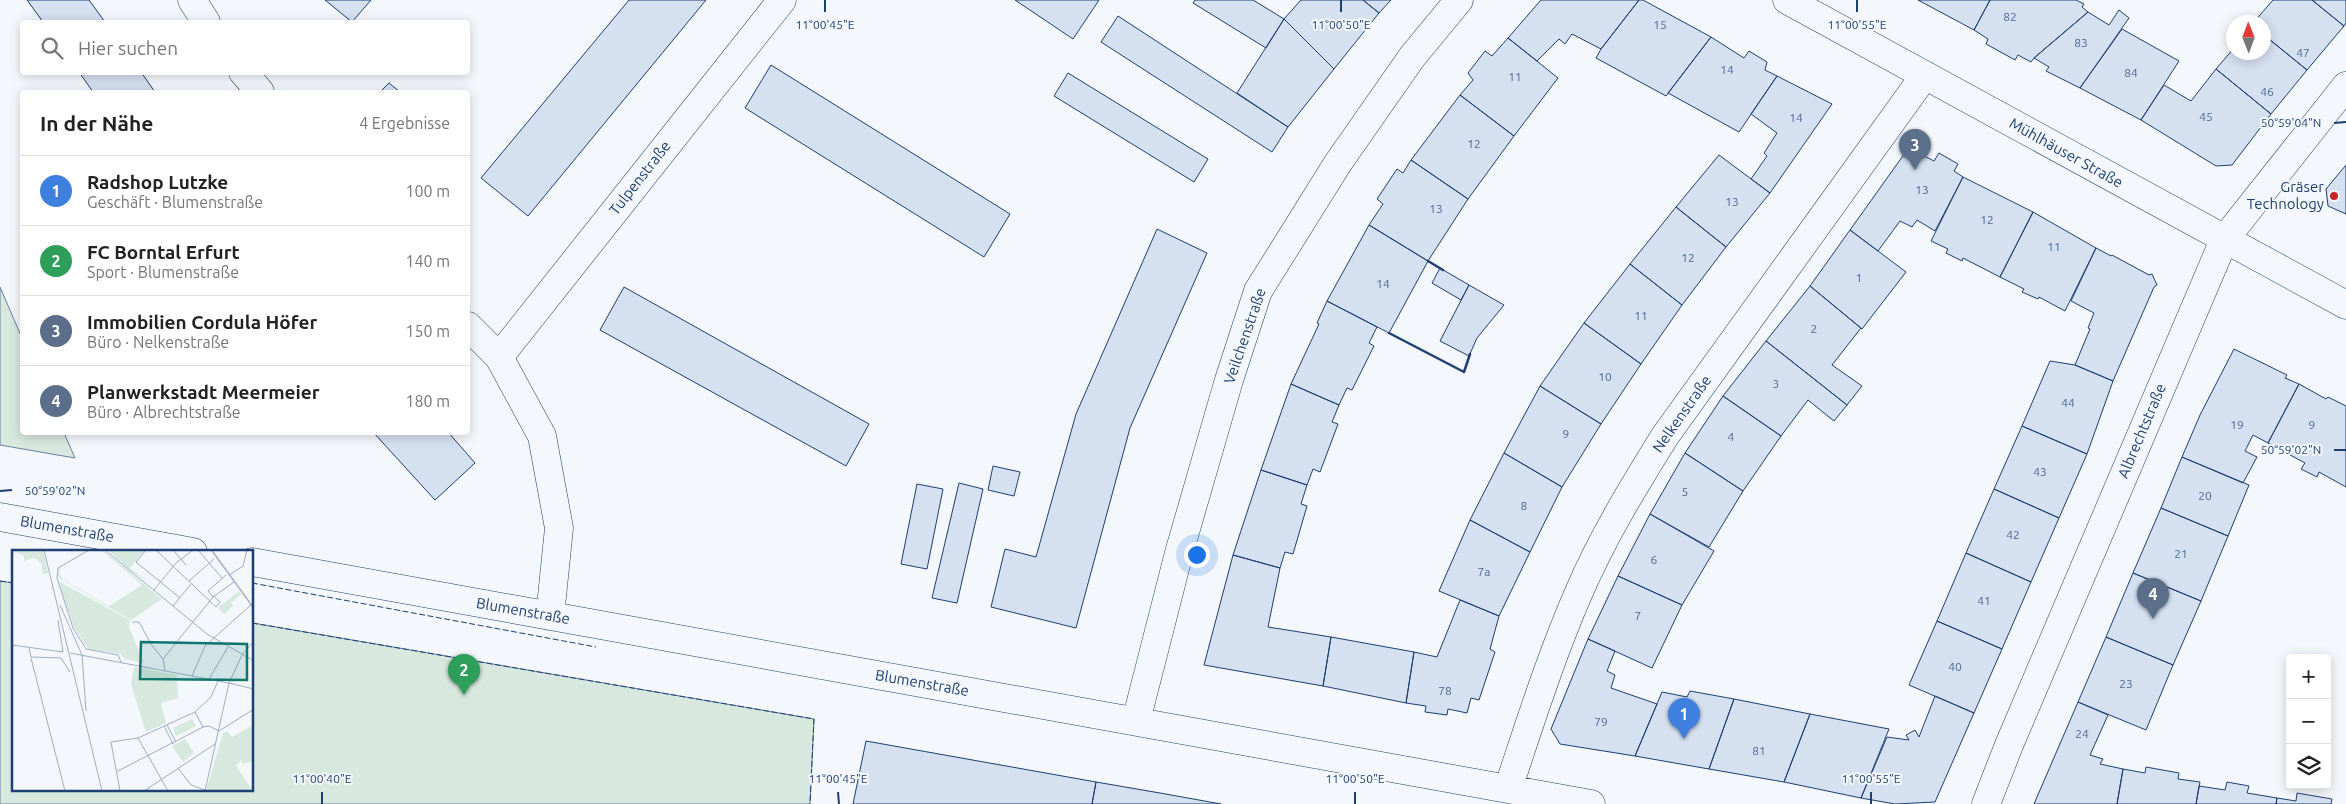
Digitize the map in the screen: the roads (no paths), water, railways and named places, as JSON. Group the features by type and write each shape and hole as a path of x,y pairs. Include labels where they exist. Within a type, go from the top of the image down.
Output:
{"street":[{"path":"192,0 205,20"},
{"name":"Tulpenstraße","path":"499,357 782,0"},
{"name":"Veilchenstraße","path":"1136,722 1179,553 1229,380 1258,291 1338,163 1400,74 1459,0"},
{"name":"Mühlhäuser Straße","path":"1787,0 2346,305"},
{"path":"246,75 258,90"},
{"name":"Nelkenstraße","path":"1508,789 1542,686 1579,591 1631,492 1665,436 1925,75"},
{"name":"Albrechtstraße","path":"1986,804 2009,744 2224,240 2346,86"},
{"path":"470,328 499,357 542,436 559,528 550,616"},
{"name":"Blumenstraße","path":"0,516 182,550"},
{"name":"Blumenstraße","path":"254,562 1591,804"}],"place":[{"name":"Immobilien Cordula Höfer","path":"1915,170"},
{"name":"Gräser Technology","path":"2334,196"},
{"name":"Planwerkstadt Meermeier","path":"2153,619"},
{"name":"FC Borntal Erfurt","path":"464,695"},
{"name":"Radshop Lutzke","path":"1684,739"}]}
